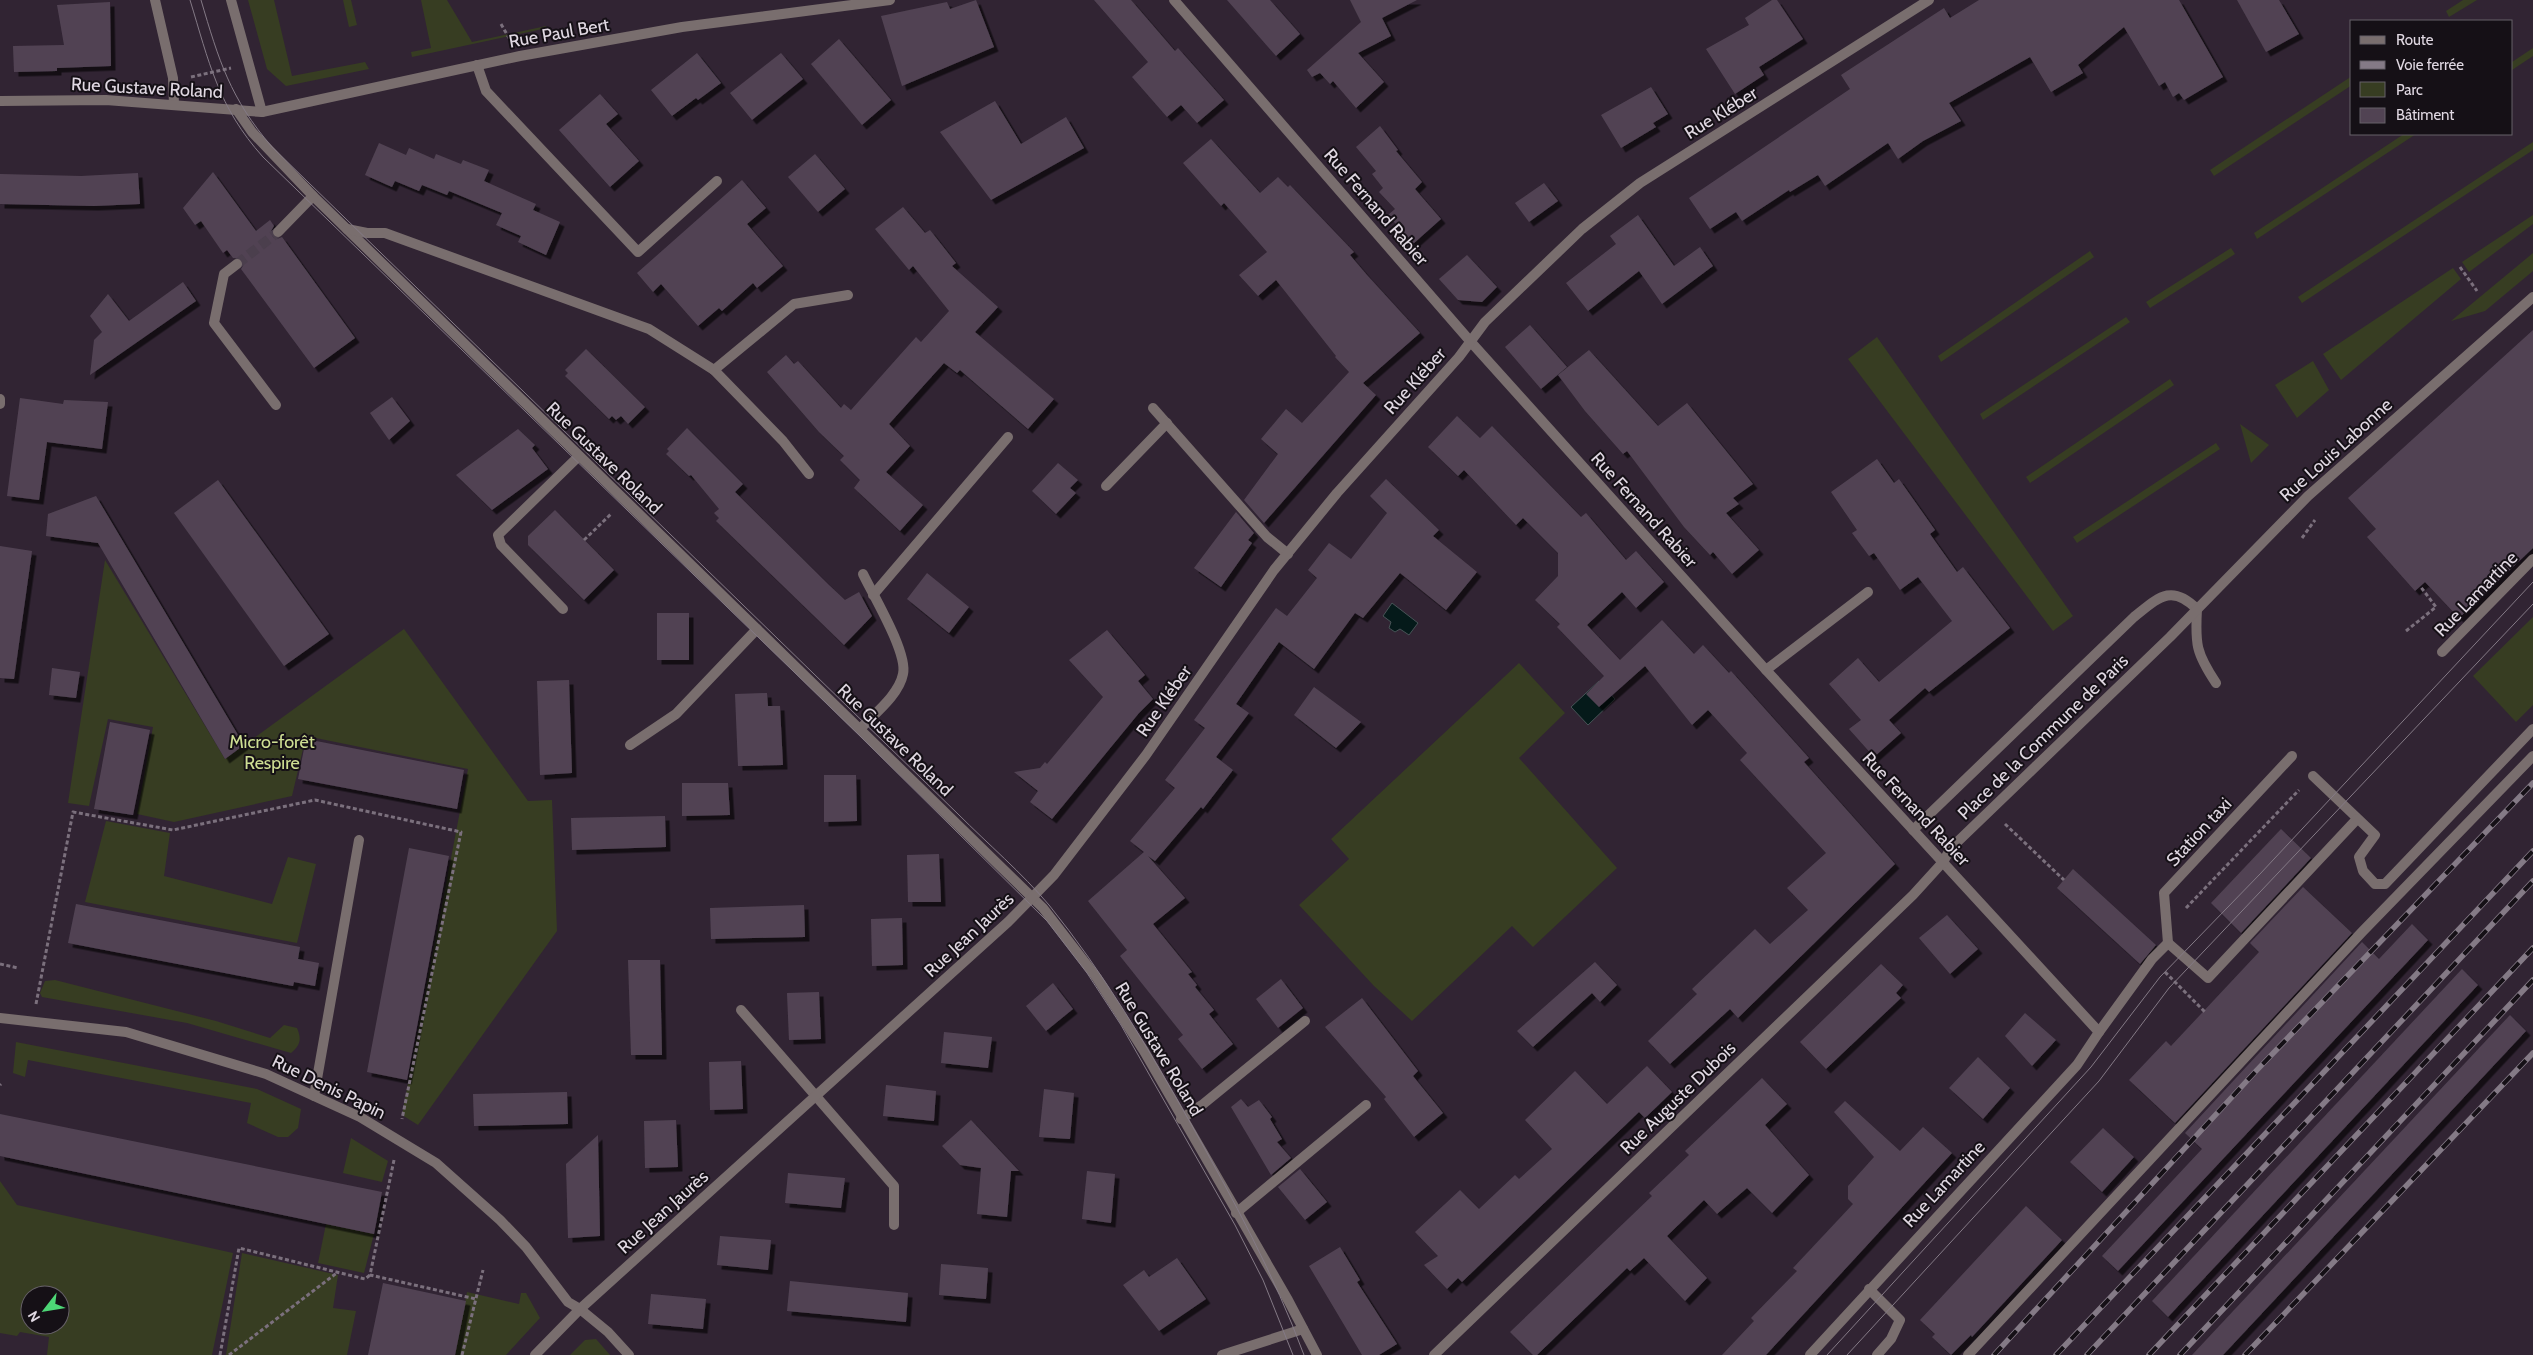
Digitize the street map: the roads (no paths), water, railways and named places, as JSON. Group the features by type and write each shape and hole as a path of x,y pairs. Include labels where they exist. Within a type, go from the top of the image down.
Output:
{"street":[{"path":"155,0 173,78 174,105"},
{"path":"231,0 262,112"},
{"name":"Rue Paul Bert","path":"236,109 262,112 477,65 682,27 831,5 890,0"},
{"name":"Rue Fernand Rabier","path":"1174,0 1470,341 1766,670 2099,1032"},
{"name":"Rue Kléber","path":"1033,897 1054,875 1146,755 1288,554 1337,493 1485,322 1582,229 1640,183 1929,0"},
{"path":"477,65 486,91 638,252 718,181"},
{"name":"Rue Gustave Roland","path":"0,101 106,100 236,109 252,132 313,196 1033,897 1077,950 1115,1005 1317,1355"},
{"path":"278,232 313,196"},
{"path":"347,229 367,233 386,233 650,329 714,370 783,441 809,474"},
{"path":"237,264 224,274 214,323 276,405"},
{"path":"714,370 794,304 848,295"},
{"name":"Rue Louis Labonne","path":"2170,637 2308,496 2533,297"},
{"path":"0,398 0,404"},
{"path":"1153,408 1267,537 1288,554"},
{"path":"1106,486 1167,423"},
{"path":"873,595 1008,437"},
{"path":"563,609 501,545 498,535 579,456"},
{"name":"Rue Lamartine","path":"2442,652 2533,559"},
{"path":"860,729 896,690 903,674 902,658 863,574"},
{"path":"1766,670 1868,592"},
{"path":"1913,830 2134,617 2156,601 2172,594 2186,598 2197,608 2195,640 2203,661 2216,683"},
{"path":"630,745 676,714 757,629"},
{"name":"Place de la Commune de Paris","path":"1943,862 1951,848 2170,637"},
{"path":"2313,776 2374,835 2359,857 2363,871 2375,884 2385,884 2533,729"},
{"name":"Station taxi","path":"2168,943 2164,894 2292,756"},
{"path":"1968,1355 2356,939 2533,756"},
{"path":"2168,943 2208,978 2357,819"},
{"path":"314,1096 359,840"},
{"name":"Rue Auguste Dubois","path":"1434,1355 1913,895 1943,862"},
{"name":"Rue Jean Jaurès","path":"535,1355 580,1309 816,1097 1033,897"},
{"name":"Rue Lamartine","path":"1810,1355 2077,1065 2152,959 2168,943"},
{"path":"741,1010 894,1186 894,1225"},
{"name":"Rue Denis Papin","path":"0,1018 126,1032 266,1074 360,1117 436,1163 500,1220 526,1247 568,1302 580,1309 608,1332 629,1355"},
{"path":"1181,1118 1202,1105 1305,1021"},
{"path":"1236,1213 1366,1105"},
{"path":"1869,1289 1900,1320 1891,1339 1877,1355"},
{"path":"1222,1355 1303,1329"}],"tunnel":[{"path":"237,264 278,232"}],"tram line":[{"path":"190,0 210,64 225,102 235,120 263,157 859,735 1047,921 1087,973 1121,1025 1235,1225 1263,1280 1293,1355"},
{"path":"201,0 227,78 246,112 272,147 1016,870 1049,905 1107,984 1142,1039 1191,1124 1266,1266 1304,1355"},
{"path":"1827,1355 2091,1067 2160,977 2260,874 2533,582"},
{"path":"1847,1355 2099,1081 2169,988 2533,604"}],"railway":[{"path":"1994,1355 2256,1071 2533,783"},
{"path":"2056,1355 2533,851"},
{"path":"2087,1355 2533,881"},
{"path":"2149,1355 2533,948"},
{"path":"2180,1355 2533,980"},
{"path":"2245,1355 2533,1053"}],"park label":[{"name":"Micro-forêt Respire","path":"272,752"}]}
